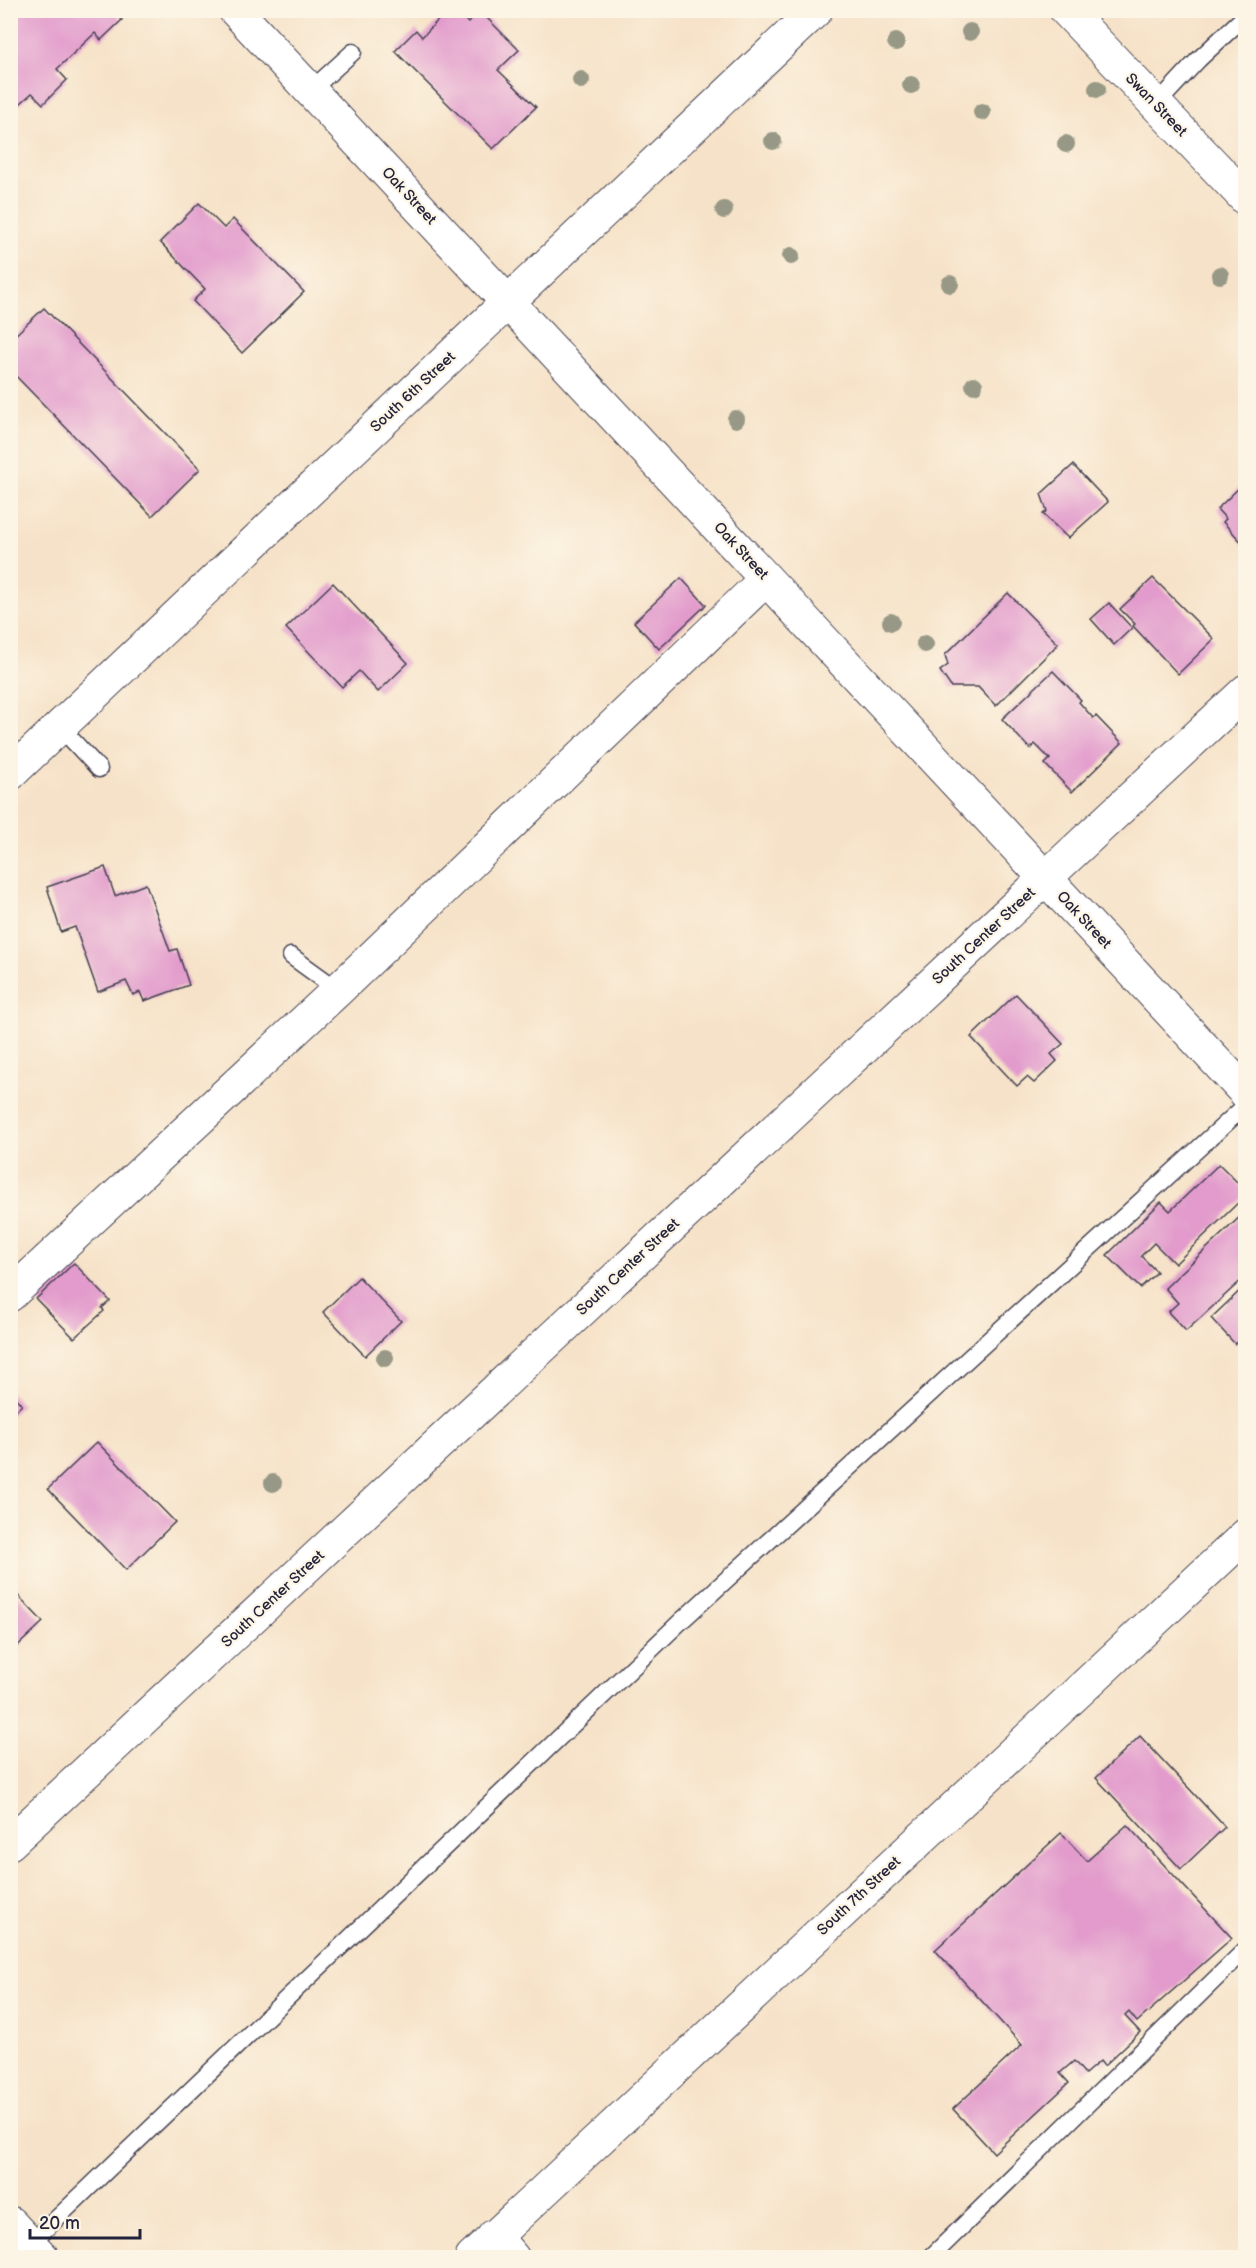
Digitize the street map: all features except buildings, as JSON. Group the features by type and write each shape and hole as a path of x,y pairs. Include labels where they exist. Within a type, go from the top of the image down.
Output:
{"street":[{"name":"South 6th Street","path":"10,774 816,10"},
{"name":"Swan Street","path":"1066,10 1245,199"},
{"name":"Oak Street","path":"242,13 310,91 1245,1093"},
{"path":"10,1295 338,990 766,579"},
{"name":"South Center Street","path":"10,1843 1245,691"},
{"name":"South 7th Street","path":"493,2250 1245,1535"}],"lane":[{"path":"1156,105 1245,15"},
{"path":"310,91 353,52"},
{"path":"60,727 99,770"},
{"path":"291,956 338,990"},
{"path":"28,2241 680,1623 1245,1105"},
{"path":"930,2258 1245,1949"}]}
